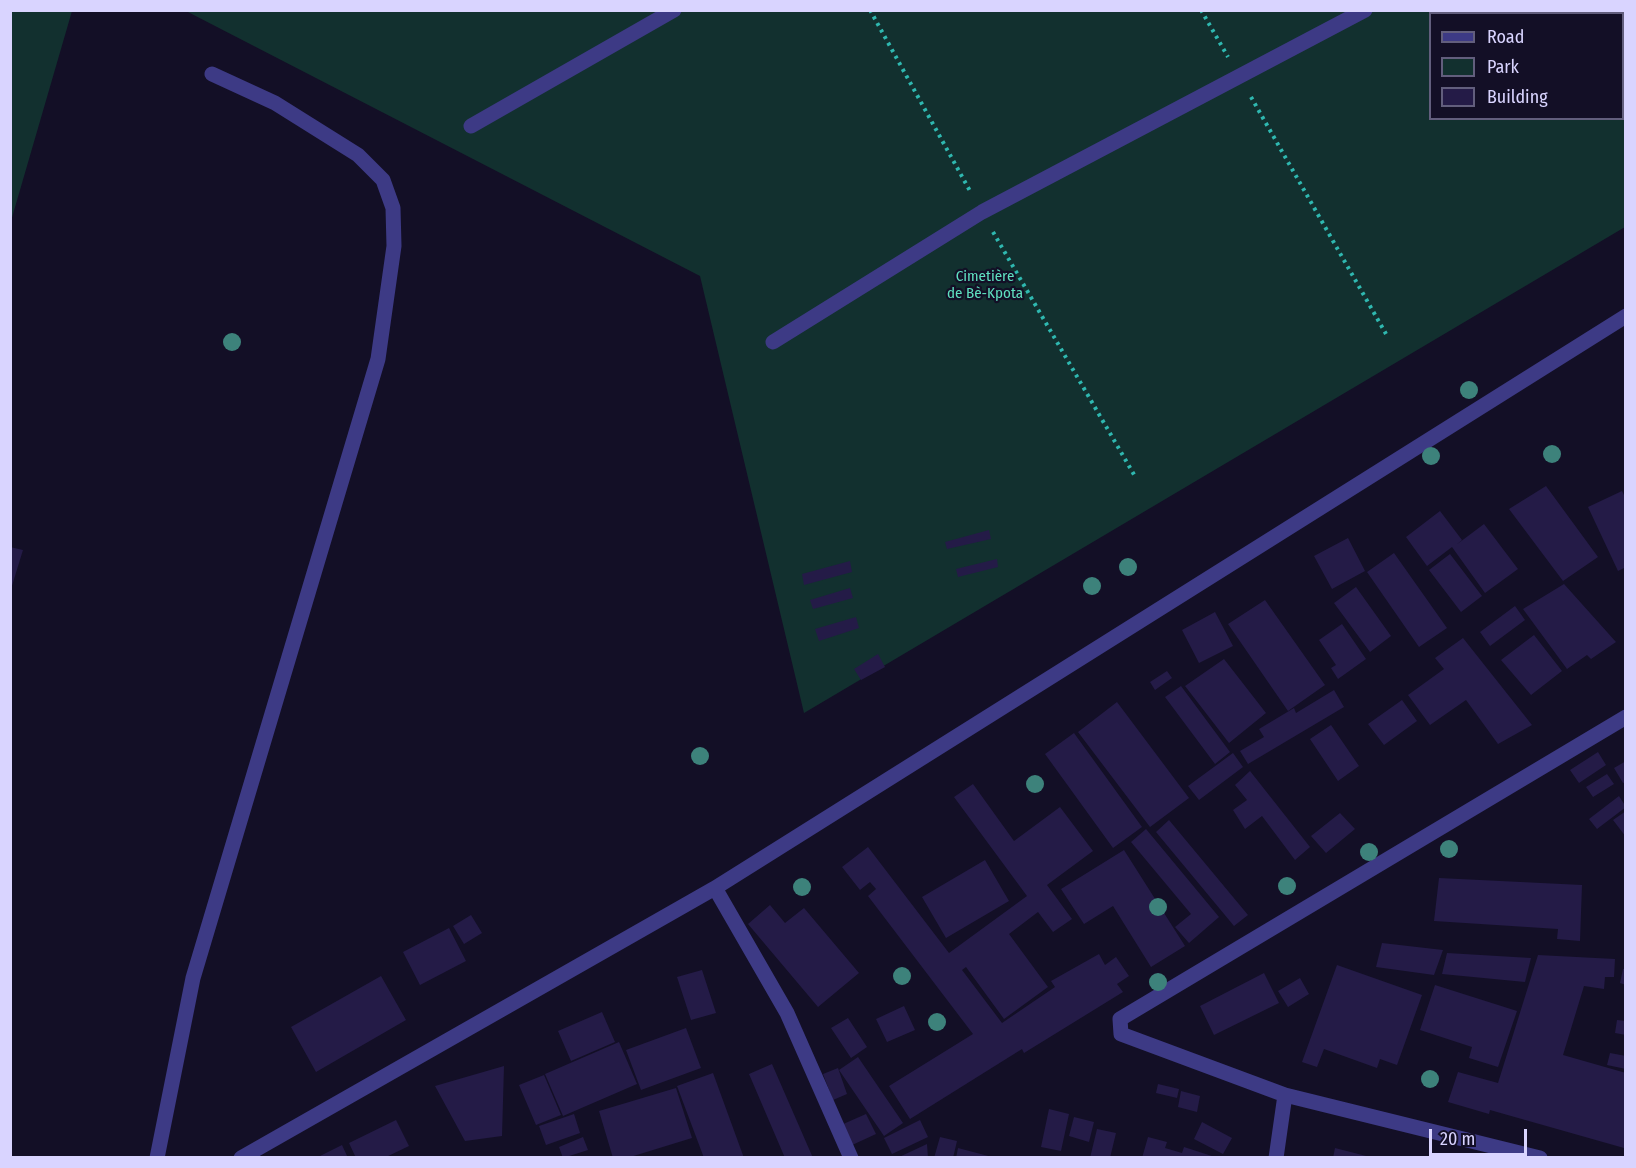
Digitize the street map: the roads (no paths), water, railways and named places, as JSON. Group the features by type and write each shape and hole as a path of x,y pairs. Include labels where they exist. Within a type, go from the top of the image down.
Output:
{"street":[{"path":"471,126 674,10"},
{"path":"772,342 982,212 1240,78 1365,10"},
{"path":"157,1158 193,978 378,358 394,246 393,208 383,180 358,155 275,103 212,74"},
{"path":"241,1158 715,888 1626,316"},
{"path":"1540,1158 1286,1095 1121,1034 1120,1019 1626,717"},
{"path":"715,888 787,1013 851,1158"},
{"path":"1276,1158 1286,1095"}],"park label":[{"name":"Cimetière de Bè-Kpota","path":"985,286"}]}
